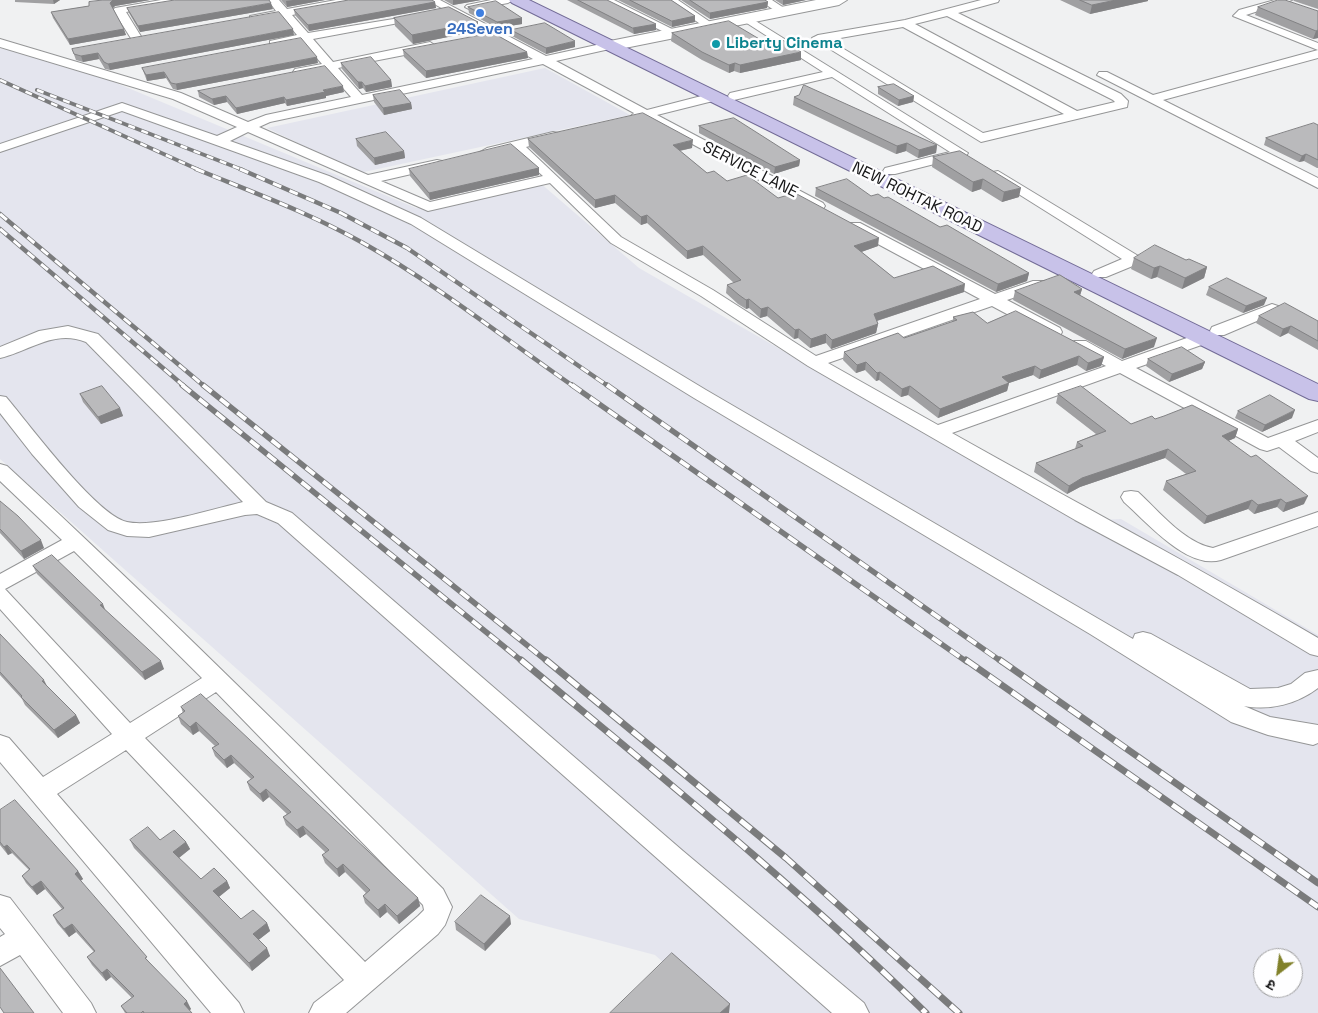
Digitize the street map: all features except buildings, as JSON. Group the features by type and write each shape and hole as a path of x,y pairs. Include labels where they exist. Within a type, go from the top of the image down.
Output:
{"main road":[{"name":"NEW ROHTAK ROAD","path":"517,0 560,21 734,96 1100,274 1318,394"},
{"name":"NEW ROHTAK ROAD","path":"538,0 712,97 1071,273 1211,335 1318,379"}],"street":[{"path":"136,38 118,5 181,0"},
{"path":"273,0 358,98"},
{"path":"238,21 354,0"},
{"name":"SERVICE LANE","path":"432,0 1267,445 1281,440"},
{"path":"257,47 508,0"},
{"path":"606,0 674,33"},
{"path":"671,0 710,26"},
{"path":"764,0 784,12"},
{"path":"218,141 250,128 266,119 358,98 839,0"},
{"path":"954,0 986,16"},
{"path":"948,12 1122,101 1122,104 1117,107 982,138 818,38 904,23 994,0"},
{"path":"1243,0 1258,7"},
{"path":"1287,3 1258,7 1243,12 1239,16 1318,47"},
{"path":"746,18 1134,260 1100,274"},
{"path":"540,25 560,21"},
{"path":"904,23 1077,116"},
{"path":"474,38 514,30"},
{"path":"0,43 42,54 177,96 421,204 434,207 553,178"},
{"path":"283,75 445,43"},
{"path":"42,54 70,50"},
{"path":"1153,99 1318,54"},
{"path":"1091,68 1318,184"},
{"path":"110,75 130,71"},
{"path":"734,96 834,73"},
{"path":"177,96 196,92"},
{"path":"626,119 712,97"},
{"path":"0,148 122,107 324,179 416,221 889,507 1098,628 1239,715 1268,726 1313,735 1318,734"},
{"path":"477,154 571,132"},
{"path":"516,145 553,178 616,240 707,293 814,362 1082,515 1185,570 1318,648"},
{"path":"890,171 960,152"},
{"path":"370,180 448,161"},
{"path":"814,362 1071,273"},
{"path":"935,432 1122,368 1211,335 1272,309"},
{"path":"0,353 60,330 72,330 92,338 259,507 285,518 674,859 854,1013"},
{"path":"0,401 72,487 104,518 116,525 133,530 149,530 245,508 259,507"},
{"path":"1281,440 1318,426"},
{"path":"1281,440 1318,467"},
{"path":"0,470 77,541 219,679 433,897 438,907 435,916 428,925 324,1013"},
{"path":"1131,497 1191,549 1207,555 1214,555 1318,519"},
{"path":"889,507 911,506 999,561 1082,604 1246,698 1280,697 1299,690 1312,679 1318,679"},
{"path":"0,583 77,541"},
{"path":"0,595 81,687 364,981"},
{"path":"40,792 127,735 219,679"},
{"path":"0,745 229,1013"},
{"path":"0,907 81,1013"},
{"path":"0,953 24,937"}],"shaded area":[{"path":"0,48 85,70 416,208 539,182 639,268 1079,521 1121,519 1318,635 1318,1013 719,1013 655,955 519,919 0,459"},
{"path":"545,68 630,115 359,173 267,128"}],"railway":[{"path":"0,80 199,170"},
{"path":"37,90 243,170"},
{"path":"196,169 302,212 363,243 417,276 573,386"},
{"path":"240,169 341,213 407,248 608,386"},
{"path":"0,214 204,386"},
{"path":"0,229 184,386"},
{"path":"182,385 523,662"},
{"path":"203,385 548,662"},
{"path":"572,385 967,662"},
{"path":"607,385 1002,662"},
{"path":"521,660 778,876 878,966 926,1013"},
{"path":"546,660 786,858 959,1013"},
{"path":"966,660 1318,907"},
{"path":"1000,660 1318,883"}],"place":[{"name":"24Seven","path":"480,13"},
{"name":"Liberty Cinema","path":"716,44"}]}
